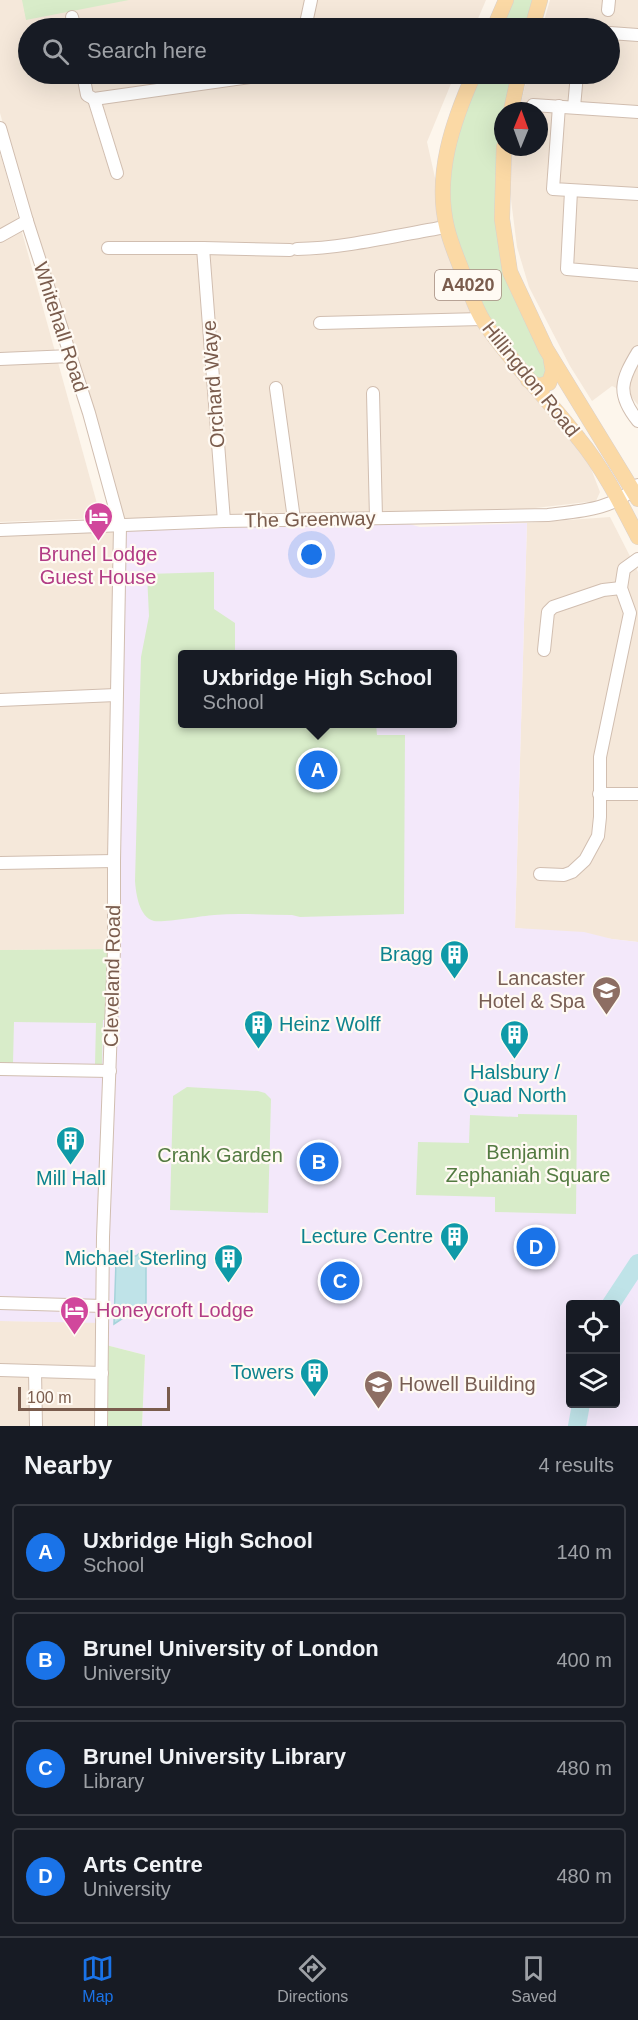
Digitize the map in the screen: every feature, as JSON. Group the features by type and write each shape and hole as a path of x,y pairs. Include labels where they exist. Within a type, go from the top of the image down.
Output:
{"main road":[{"path":"498,18 506,0"},
{"path":"535,18 540,0"},
{"name":"Hillingdon Road","path":"470,84 457,112 443,171 443,202 451,244 482,320 525,377 580,440 618,500 638,537"},
{"path":"513,102 517,84"},
{"name":"Hillingdon Road","path":"504,156 502,219 510,272 546,349 636,492"},
{"name":"A4020","path":"525,377 537,386 549,383 553,370 546,349"}],"street":[{"path":"307,18 311,0"},
{"path":"620,34 638,35"},
{"path":"85,84 87,95 94,99 200,84"},
{"path":"574,107 576,84"},
{"path":"94,99 117,172"},
{"path":"548,106 638,112"},
{"path":"559,106 553,189 638,194"},
{"name":"Whitehall Road","path":"1,134 89,412 120,526"},
{"path":"572,191 567,269 638,275"},
{"path":"0,236 27,221"},
{"path":"108,249 319,249 446,226"},
{"name":"Orchard Waye","path":"203,248 224,520"},
{"path":"320,323 482,320"},
{"path":"638,352 623,381 628,410 638,421"},
{"path":"0,359 71,356"},
{"path":"276,388 294,519"},
{"path":"373,393 376,518"},
{"name":"The Greenway","path":"0,530 224,520 548,515 597,508 636,492"},
{"name":"Cleveland Road","path":"101,1426 114,936 120,526"},
{"path":"540,874 564,875 572,872 585,860 598,836 600,757 630,613 621,588 624,569 638,559"},
{"path":"544,650 548,612 553,607 603,590 621,588"},
{"path":"0,700 116,695"},
{"path":"599,794 638,794"},
{"path":"0,863 114,861"},
{"path":"0,1069 110,1071"},
{"path":"0,1303 103,1306"},
{"path":"0,1370 102,1373"},
{"path":"35,1371 36,1426"}],"shaded area":[{"path":"0,0 486,0 478,18 18,18 18,84 451,84 427,142 446,227 482,319 580,440 600,492 596,501 457,517 120,526 47,282 0,113"},
{"path":"550,0 638,0 638,405 629,394 612,386 592,401 570,366 529,287 517,247 509,184 510,156 548,156 548,102 521,102 526,84 620,84 620,18 545,18"},
{"path":"1,156 101,518 0,522"},
{"path":"610,517 638,572 638,942 515,928 527,523"},
{"path":"387,518 420,527 527,523 515,928 584,932 638,942 638,1426 142,1426 145,1355 102,1344 102,1323 0,1321 0,1018 111,1019 120,526"},
{"path":"120,526 114,949 0,950 0,530"},
{"path":"0,1321 101,1322 100,1426 0,1426"}],"green space":[{"path":"22,0 129,0 36,18 26,18"},
{"path":"506,0 540,0 535,18 498,18"},
{"path":"471,84 517,84 513,102 494,102 494,156 504,156 510,272 552,363 544,386 482,319 451,245 443,171"},
{"path":"214,572 214,609 235,623 235,650 178,650 178,728 376,728 377,735 405,735 404,914 300,917 223,914 159,921 149,919 145,915 137,898 135,881 141,657 149,616 147,574"},
{"path":"114,949 112,1019 103,1020 102,1064 95,1064 96,1023 14,1022 13,1063 0,1063 0,950"},
{"name":"Crank Garden","path":"187,1087 258,1091 265,1093 271,1099 268,1213 170,1210 173,1096"},
{"name":"Benjamin Zephaniah Square","path":"518,1114 577,1115 576,1214 495,1212 495,1197 416,1195 418,1142 469,1143 470,1115 518,1117"},
{"path":"102,1344 145,1355 142,1426 102,1426"}],"water":[{"path":"128,1251 132,1256 141,1252 146,1257 146,1303 114,1324 116,1261"}],"waterway":[{"path":"614,1300 638,1263"},
{"path":"577,1426 580,1408"}],"place":[{"name":"Brunel Lodge Guest House","path":"98,542"},
{"name":"Uxbridge High School","path":"318,770"},
{"name":"Bragg","path":"454,980"},
{"name":"Lancaster Hotel & Spa","path":"606,1016"},
{"name":"Heinz Wolff","path":"258,1050"},
{"name":"Halsbury / Quad North","path":"515,1060"},
{"name":"Brunel University of London","path":"319,1162"},
{"name":"Mill Hall","path":"71,1166"},
{"name":"Arts Centre","path":"536,1247"},
{"name":"Lecture Centre","path":"454,1262"},
{"name":"Brunel University Library","path":"340,1281"},
{"name":"Michael Sterling","path":"228,1284"},
{"name":"Honeycroft Lodge","path":"75,1336"},
{"name":"Towers","path":"315,1398"},
{"name":"Howell Building","path":"378,1410"}]}
